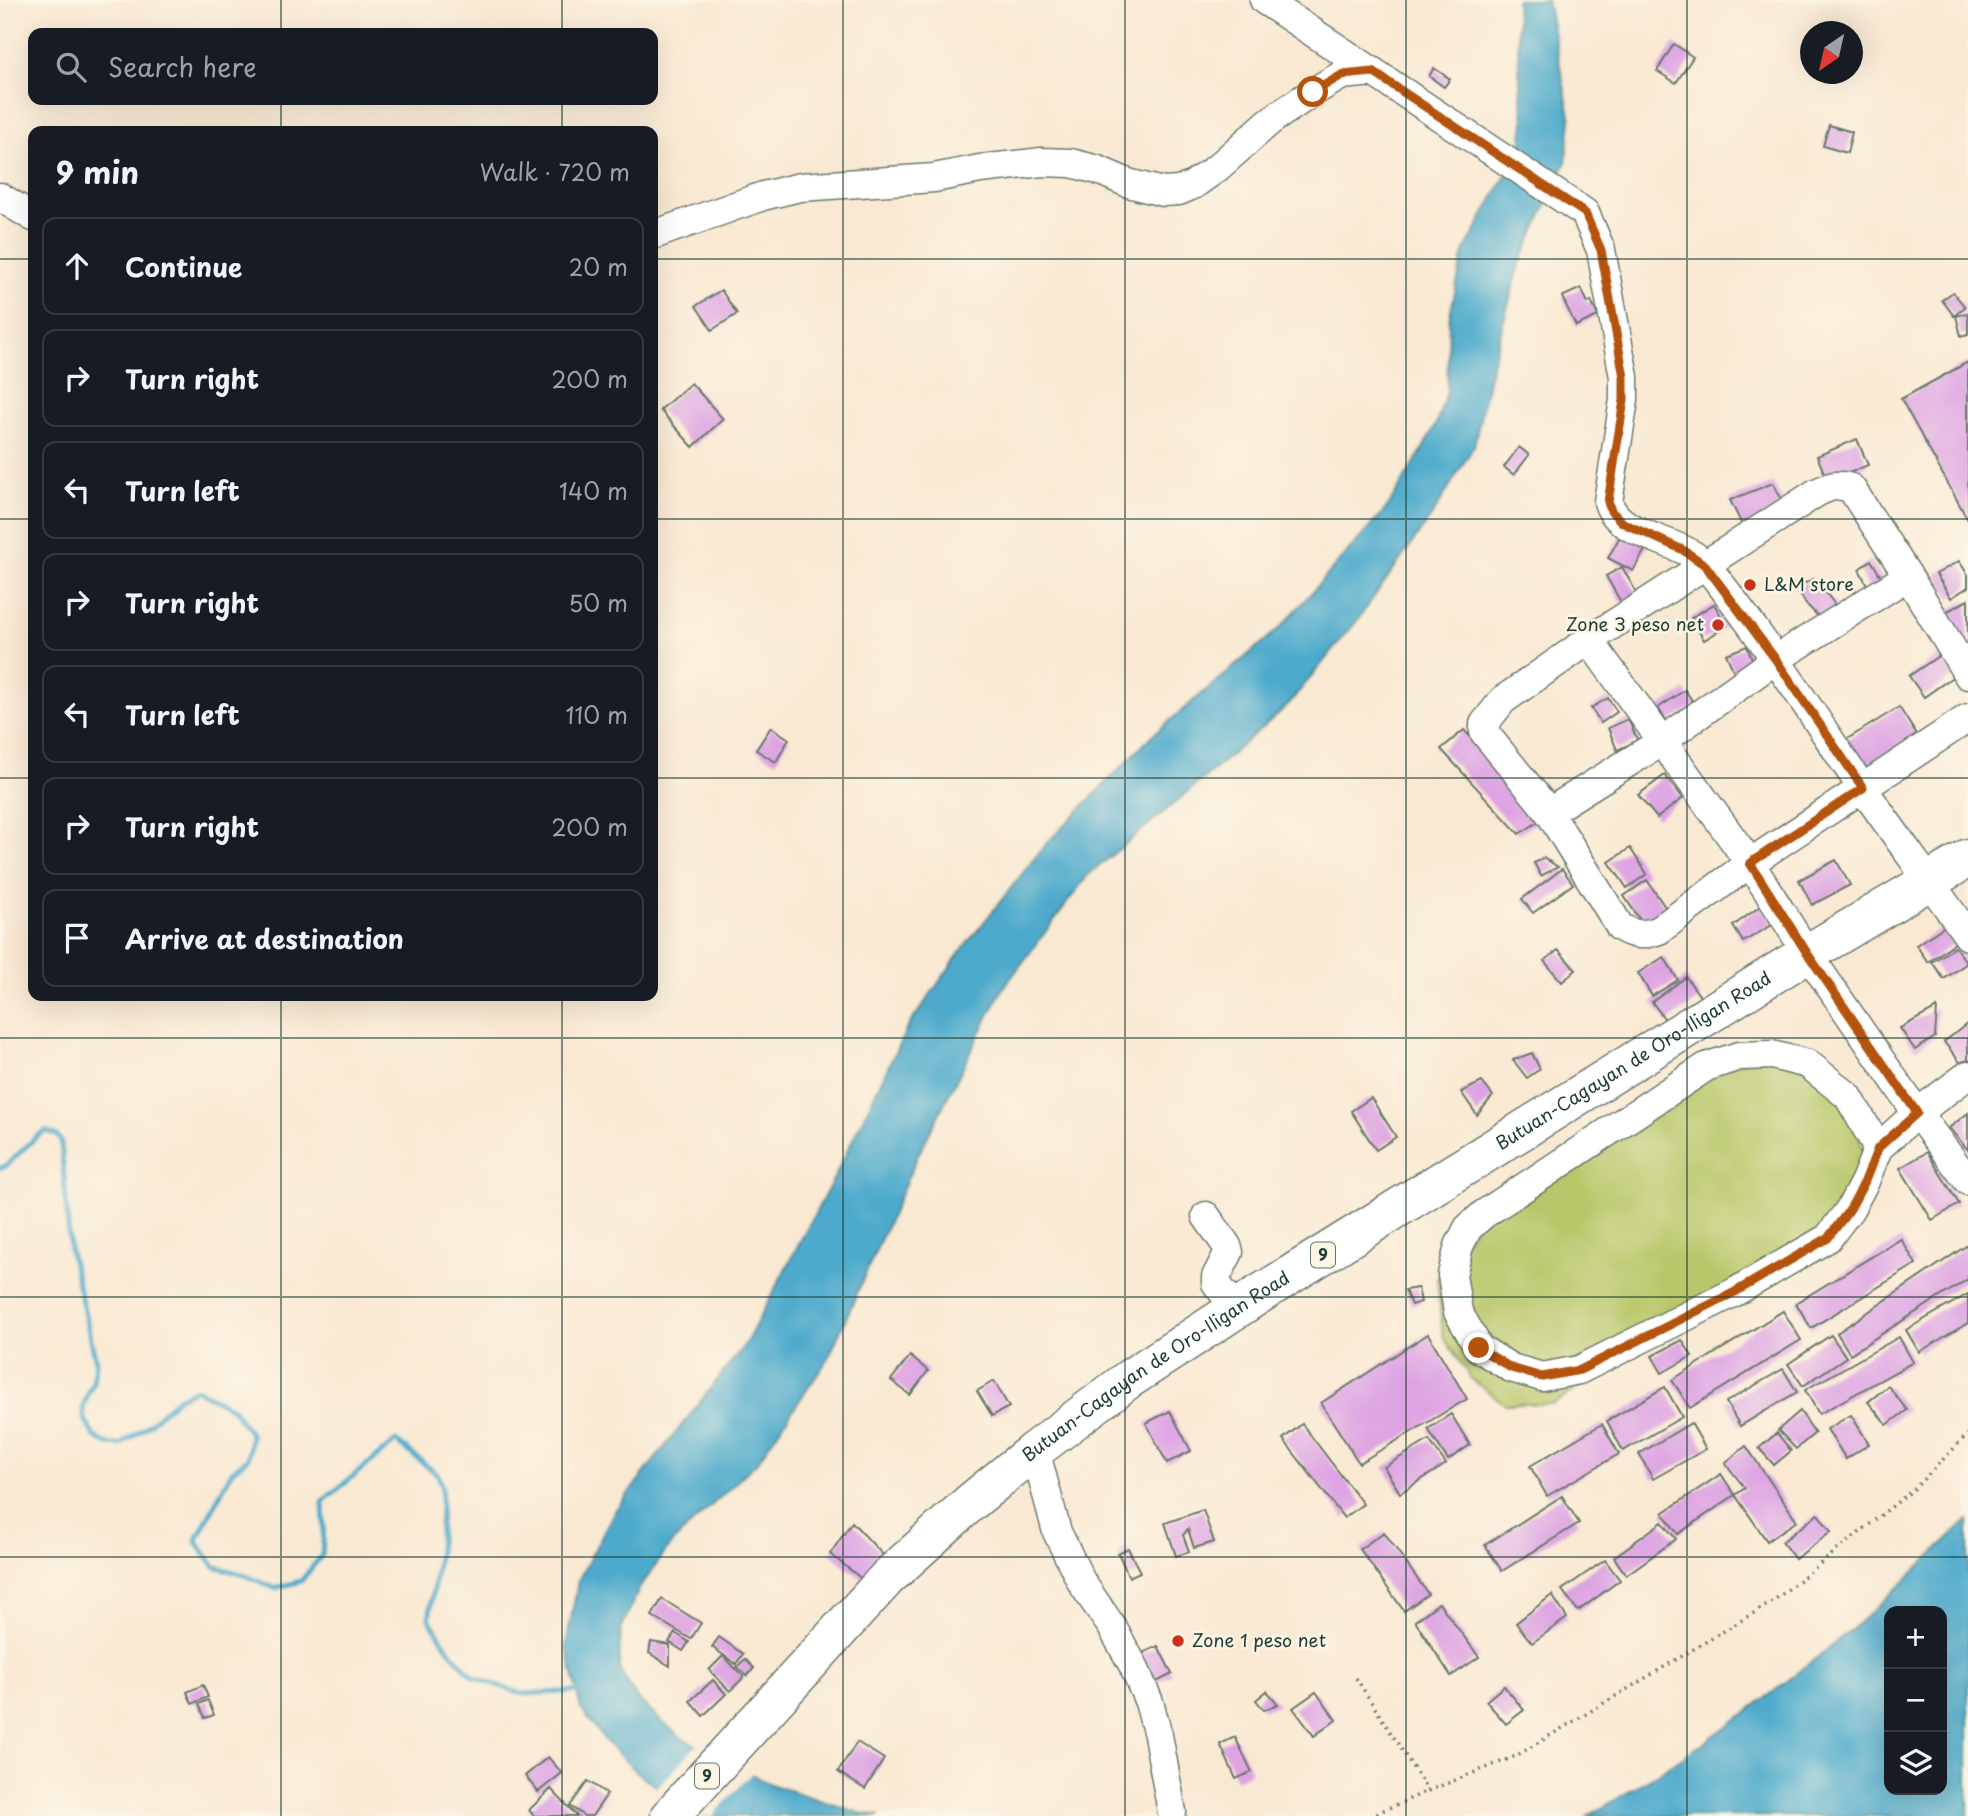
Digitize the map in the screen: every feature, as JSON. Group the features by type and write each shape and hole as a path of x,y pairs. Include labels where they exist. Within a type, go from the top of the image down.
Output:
{"highway":[{"name":"Butuan-Cagayan de Oro-Iligan Road","path":"670,1816 888,1577 971,1502 1129,1378 1807,953 1968,858"}],"street":[{"path":"1264,0 1585,213 1601,250 1624,377 1624,400 1608,502 1611,511 1623,523 1683,550 1705,565 1776,660 1968,936"},
{"path":"658,234 763,196 800,187 934,178 980,169 1042,162 1071,163 1098,170 1128,183 1163,192 1179,191 1193,185 1217,168 1270,121 1313,92 1342,75 1373,72"},
{"path":"0,197 28,213"},
{"path":"1968,675 1851,488 1841,485 1815,493 1589,640 1503,700 1484,724 1484,732 1549,811 1620,927 1630,933 1646,935 1659,930 1750,863 1968,718"},
{"path":"1549,811 1661,742 1776,660 1908,576"},
{"path":"1589,640 1750,863 1807,953 1917,1113 1968,1181"},
{"path":"1878,1148 1847,1096 1808,1064 1772,1055 1739,1056 1706,1067 1484,1214 1468,1228 1459,1246 1452,1275 1458,1312 1479,1348 1511,1368 1542,1377 1580,1370 1735,1292 1828,1238 1850,1209 1878,1148 1917,1113 1968,1076"},
{"path":"1206,1216 1230,1252 1216,1277 1216,1283 1236,1309"},
{"path":"1035,1450 1057,1532 1082,1583 1112,1627 1133,1665 1149,1702 1172,1812"}],"path":[{"path":"1370,1816 1516,1756 1772,1602 1914,1489 1968,1434"},
{"path":"1356,1678 1428,1790"}],"green space":[{"path":"1791,1054 1852,1106 1865,1160 1839,1230 1552,1404 1505,1404 1471,1379 1443,1336 1437,1279 1482,1218 1726,1065"}],"water":[{"path":"1516,0 1547,0 1571,121 1566,162 1518,268 1489,376 1474,446 1433,514 1356,622 1287,706 1088,875 1002,990 916,1159 828,1359 757,1462 671,1544 639,1589 621,1629 619,1668 636,1697 682,1738 770,1784 860,1813 880,1816 697,1816 638,1773 608,1744 581,1709 566,1645 578,1581 614,1512 746,1343 834,1178 907,1028 961,951 1046,844 1153,735 1281,627 1387,508 1421,452 1437,422 1447,391 1449,319 1464,252 1521,148 1524,120"},
{"path":"1968,1520 1968,1816 1588,1816 1659,1773 1728,1725 1795,1675 1874,1610"}],"pier":[{"path":"699,1743 753,1772 712,1816 691,1816 655,1790"}],"building":[{"path":"1674,44 1693,57 1676,83 1657,71"},
{"path":"1434,68 1450,79 1444,87 1429,76"},
{"path":"1829,125 1852,132 1847,153 1823,146"},
{"path":"1581,288 1598,316 1576,326 1562,297"},
{"path":"721,290 737,314 712,330 696,306"},
{"path":"1953,292 1965,307 1954,316 1942,300"},
{"path":"1968,313 1968,334 1961,336 1956,316"},
{"path":"1968,362 1968,520 1901,399"},
{"path":"691,383 723,419 693,447 660,410"},
{"path":"1857,439 1868,465 1828,482 1817,456"},
{"path":"1519,447 1529,455 1514,475 1504,467"},
{"path":"1773,483 1784,504 1744,529 1730,500"},
{"path":"1624,529 1649,543 1633,571 1608,558"},
{"path":"1871,560 1884,582 1869,589 1859,569"},
{"path":"1959,561 1968,575 1968,587 1951,598 1936,574"},
{"path":"1622,567 1638,595 1622,604 1606,576"},
{"path":"1813,579 1839,610 1820,618 1805,603 1797,587"},
{"path":"1968,600 1968,655 1944,613"},
{"path":"1714,604 1727,626 1704,640 1691,618"},
{"path":"1747,646 1754,664 1734,672 1726,654"},
{"path":"1940,655 1954,676 1924,697 1909,676"},
{"path":"1685,690 1695,705 1668,723 1658,708"},
{"path":"1608,698 1617,712 1601,723 1591,708"},
{"path":"1899,707 1920,740 1868,775 1844,741"},
{"path":"1628,719 1638,741 1617,750 1608,728"},
{"path":"771,727 789,739 776,762 756,750"},
{"path":"1464,730 1544,818 1519,834 1441,749"},
{"path":"1665,775 1683,798 1657,818 1638,795"},
{"path":"1630,848 1647,874 1627,888 1609,862"},
{"path":"1544,858 1558,867 1541,876 1534,863"},
{"path":"1836,860 1850,885 1812,905 1799,880"},
{"path":"1562,869 1573,884 1533,913 1522,899"},
{"path":"1647,880 1669,913 1646,929 1624,896"},
{"path":"1762,905 1772,925 1743,942 1733,926"},
{"path":"1945,926 1956,942 1928,962 1916,945"},
{"path":"1955,947 1967,963 1944,979 1932,962"},
{"path":"1558,950 1576,970 1562,982 1544,961"},
{"path":"1664,957 1678,980 1652,996 1638,973"},
{"path":"1686,977 1701,998 1667,1022 1652,1002"},
{"path":"1937,1008 1935,1037 1915,1050 1900,1028"},
{"path":"1968,1023 1968,1064 1964,1067 1944,1042"},
{"path":"1532,1053 1540,1069 1527,1078 1513,1060"},
{"path":"1482,1082 1493,1096 1477,1115 1461,1092"},
{"path":"1371,1098 1396,1137 1376,1150 1351,1111"},
{"path":"1968,1113 1968,1150 1949,1128"},
{"path":"1927,1152 1959,1204 1932,1220 1900,1168"},
{"path":"1901,1239 1916,1264 1811,1328 1796,1303"},
{"path":"1966,1246 1968,1279 1850,1354 1837,1333"},
{"path":"1418,1288 1421,1302 1411,1305 1405,1290"},
{"path":"1968,1294 1968,1323 1919,1352 1906,1330"},
{"path":"1783,1311 1801,1340 1690,1408 1672,1380"},
{"path":"1428,1334 1467,1399 1359,1463 1321,1403"},
{"path":"1831,1335 1846,1357 1803,1386 1788,1364"},
{"path":"1899,1337 1913,1362 1819,1414 1805,1390"},
{"path":"1682,1340 1692,1356 1662,1373 1652,1356"},
{"path":"910,1356 928,1371 910,1395 891,1380"},
{"path":"1783,1369 1797,1392 1740,1426 1726,1402"},
{"path":"994,1381 1009,1407 992,1416 977,1391"},
{"path":"1888,1386 1907,1410 1887,1425 1868,1402"},
{"path":"1665,1387 1682,1417 1623,1451 1607,1421"},
{"path":"1170,1411 1191,1451 1167,1463 1146,1423"},
{"path":"1800,1411 1815,1433 1796,1449 1778,1430"},
{"path":"1451,1414 1470,1445 1448,1460 1428,1429"},
{"path":"1851,1415 1869,1444 1846,1459 1827,1429"},
{"path":"1691,1423 1706,1449 1653,1479 1639,1454"},
{"path":"1302,1424 1363,1504 1344,1518 1283,1439"},
{"path":"1602,1424 1619,1454 1547,1496 1530,1466"},
{"path":"1777,1433 1791,1451 1774,1465 1759,1448"},
{"path":"1429,1440 1446,1464 1400,1493 1384,1467"},
{"path":"1746,1446 1797,1521 1767,1541 1735,1495 1745,1488 1725,1463"},
{"path":"1721,1474 1735,1495 1678,1534 1663,1513"},
{"path":"1562,1496 1579,1523 1502,1571 1485,1545"},
{"path":"1203,1510 1214,1542 1194,1548 1188,1529 1183,1535 1189,1552 1176,1556 1165,1523"},
{"path":"1818,1514 1831,1532 1795,1559 1782,1542"},
{"path":"852,1522 886,1558 866,1582 830,1554"},
{"path":"1662,1522 1676,1539 1626,1575 1614,1557"},
{"path":"1384,1532 1428,1594 1404,1611 1360,1549"},
{"path":"1128,1548 1140,1572 1129,1577 1118,1553"},
{"path":"1605,1560 1620,1580 1578,1611 1562,1590"},
{"path":"1552,1595 1567,1618 1532,1643 1516,1623"},
{"path":"662,1599 701,1623 691,1639 652,1616"},
{"path":"1439,1603 1479,1657 1451,1676 1415,1621"},
{"path":"675,1633 689,1642 683,1651 669,1642"},
{"path":"719,1637 743,1654 736,1664 712,1647"},
{"path":"651,1642 670,1645 670,1666 649,1653"},
{"path":"1158,1646 1172,1674 1153,1684 1138,1655"},
{"path":"723,1656 744,1677 730,1691 709,1670"},
{"path":"745,1659 754,1668 747,1676 737,1667"},
{"path":"713,1680 726,1694 703,1716 690,1701"},
{"path":"203,1685 208,1697 192,1704 187,1692"},
{"path":"1504,1686 1524,1710 1506,1724 1486,1701"},
{"path":"1267,1691 1278,1704 1264,1710 1256,1700"},
{"path":"1316,1692 1336,1720 1314,1736 1293,1708"},
{"path":"208,1700 214,1715 205,1718 199,1704"},
{"path":"1235,1737 1252,1772 1236,1779 1220,1744"},
{"path":"857,1742 884,1759 865,1789 838,1772"},
{"path":"548,1757 562,1773 538,1792 525,1776"},
{"path":"588,1781 607,1794 592,1816 584,1816 570,1806"},
{"path":"551,1789 577,1816 534,1816 529,1810"}],"waterway":[{"path":"0,1168 6,1166 37,1136 46,1131 56,1135 61,1141 70,1251 96,1362 93,1382 83,1406 84,1418 94,1436 107,1444 120,1445 146,1427 178,1398 196,1389 232,1408 251,1435 248,1458 232,1471 196,1541 214,1566 275,1588 301,1581 322,1555 323,1501 396,1441 438,1475 442,1487 439,1550 429,1619 449,1650 474,1677 522,1694 582,1691"}],"place":[{"name":"L&M store","path":"1750,585"},
{"name":"Zone 3 peso net","path":"1718,625"},
{"name":"Zone 1 peso net","path":"1178,1641"}],"route":[{"path":"1313,92 1342,75 1373,72 1585,213 1601,250 1624,377 1624,400 1608,502 1611,511 1623,523 1683,550 1705,565 1776,660 1863,788 1750,863 1807,953 1917,1113 1878,1148 1850,1209 1828,1238 1735,1292 1580,1370 1542,1377 1511,1368 1479,1348"}]}
